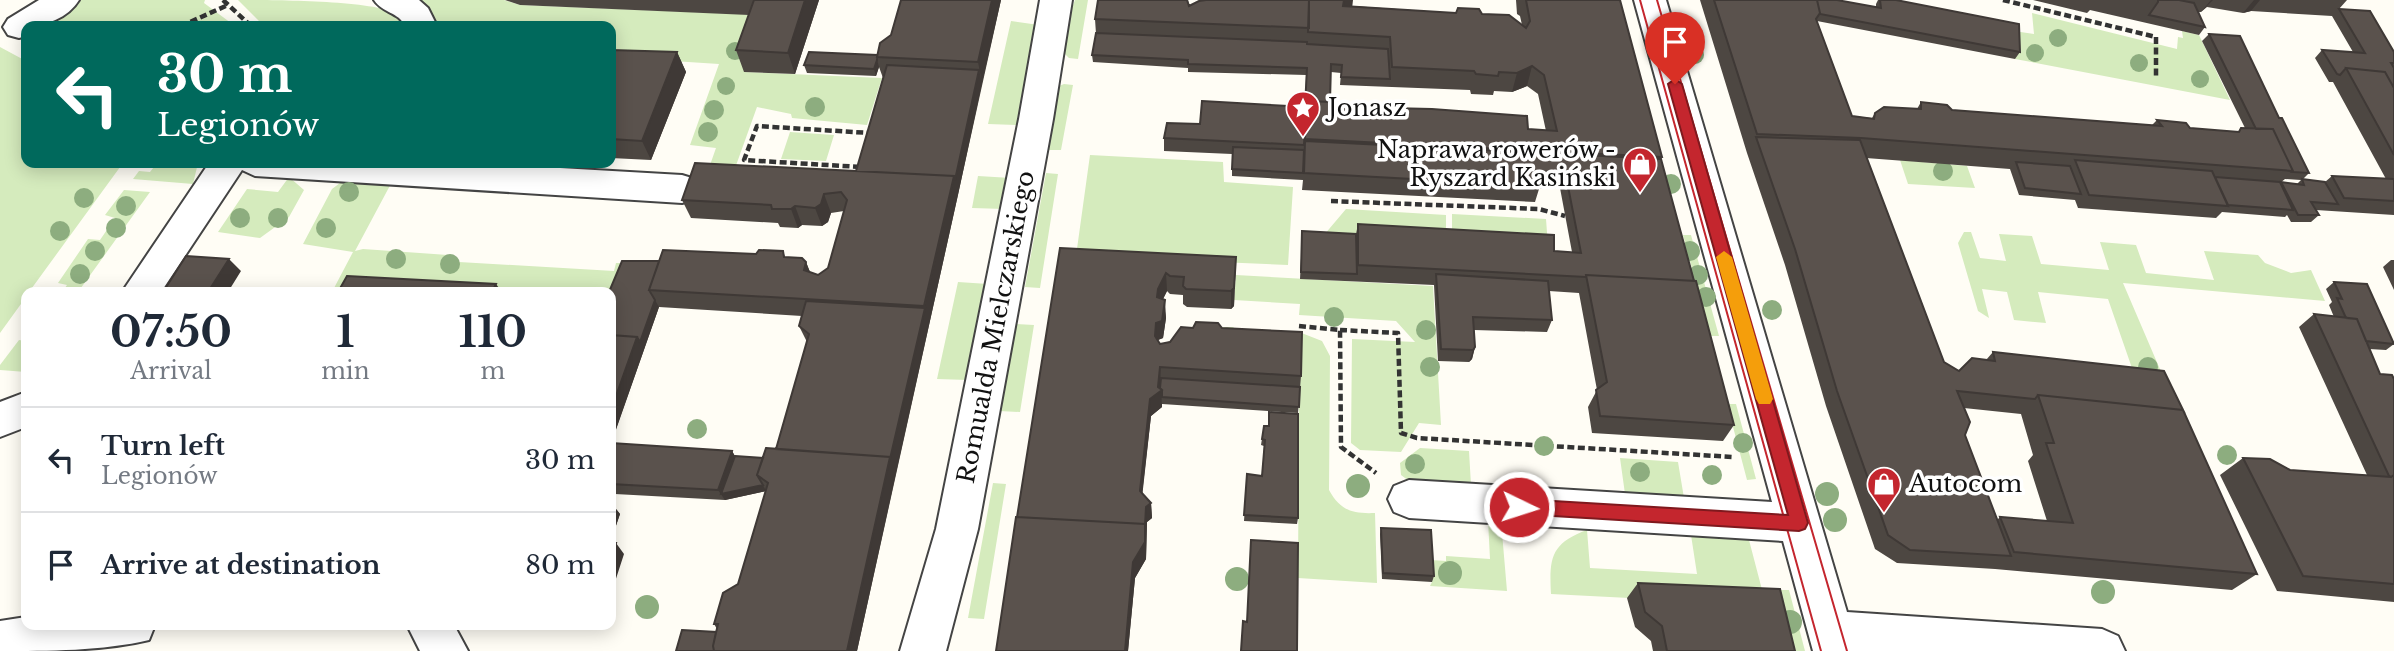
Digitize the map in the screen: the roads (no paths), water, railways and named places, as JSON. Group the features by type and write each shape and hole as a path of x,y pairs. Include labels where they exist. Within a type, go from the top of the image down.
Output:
{"street":[{"path":"23,21 63,0"},
{"path":"390,0 407,6 420,21"},
{"name":"Romualda Mielczarskiego","path":"923,651 957,529 1032,140 1056,0"},
{"path":"1650,0 1833,642 2102,651"},
{"path":"144,287 225,168"},
{"path":"378,168 682,189"},
{"path":"0,420 21,411"},
{"path":"1409,499 1799,523"},
{"path":"0,642 93,630"},
{"path":"432,630 445,651"}],"tram line":[{"path":"1640,0 1821,651"},
{"path":"1657,0 1847,651"}],"place":[{"name":"Jonasz","path":"1303,138"},
{"name":"Naprawa rowerów - Ryszard Kasiński","path":"1640,194"},
{"name":"Autocom","path":"1884,514"}]}
